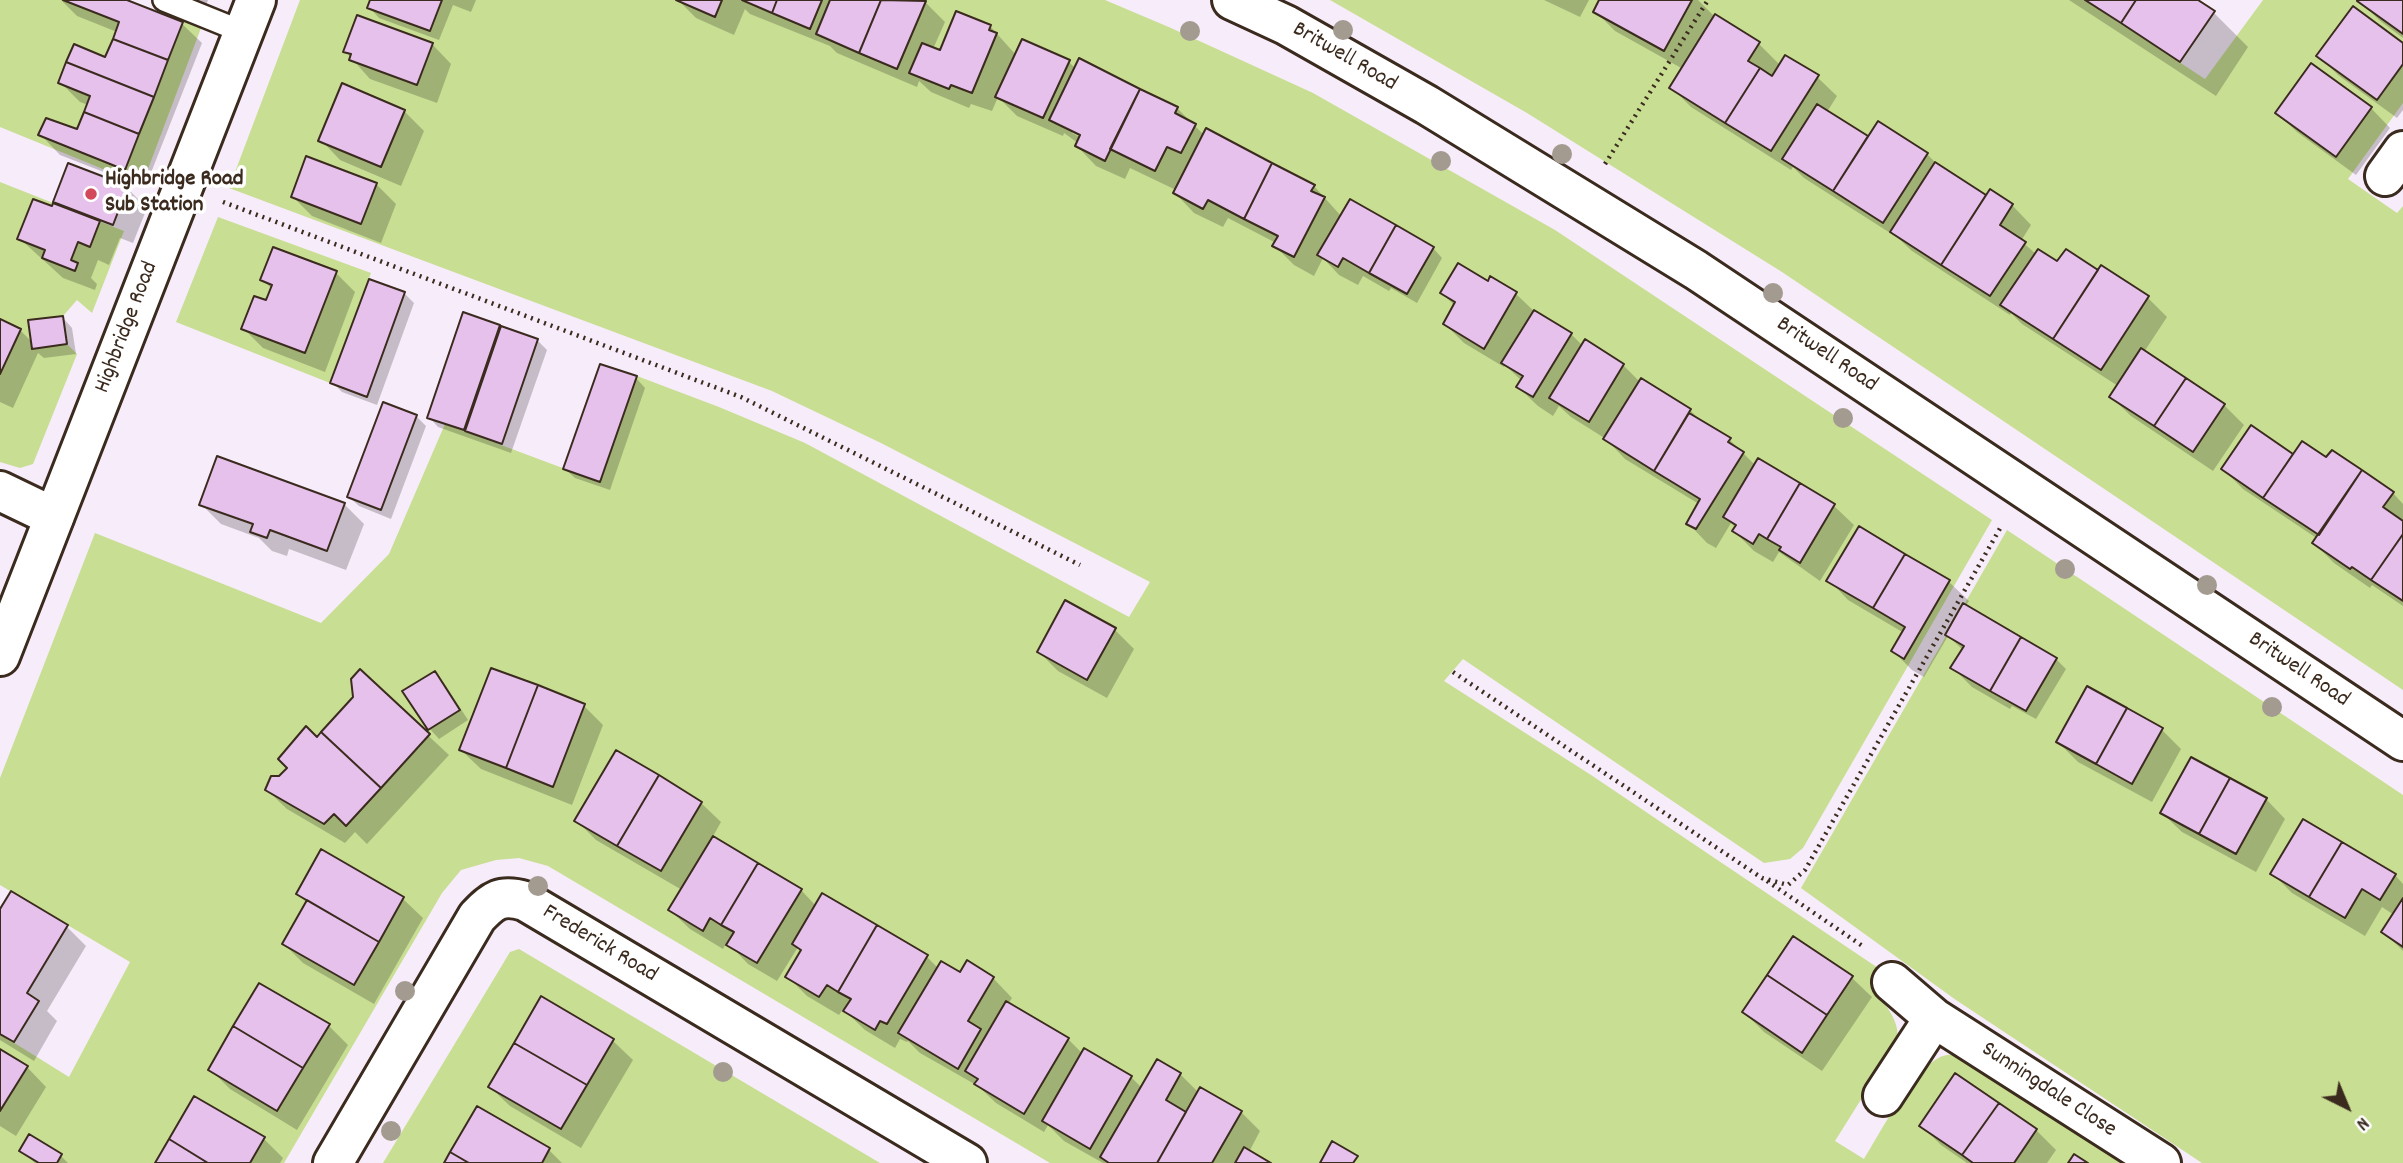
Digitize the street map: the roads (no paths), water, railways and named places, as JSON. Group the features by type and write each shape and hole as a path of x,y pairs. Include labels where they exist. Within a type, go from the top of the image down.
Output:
{"street":[{"name":"Britwell Road","path":"1232,0 1310,38 1427,105 1696,270 2403,741"},
{"name":"Highbridge Road","path":"0,656 250,16"},
{"path":"0,491 54,517"},
{"name":"Frederick Road","path":"333,1163 477,917 500,898 512,897 525,901 967,1163"},
{"name":"Sunningdale Close","path":"1892,982 1934,1018 2161,1163"},
{"path":"1883,1096 1934,1018"}],"lane":[{"path":"164,0 250,16"}],"place":[{"name":"Highbridge Road Sub Station","path":"91,194"}]}
